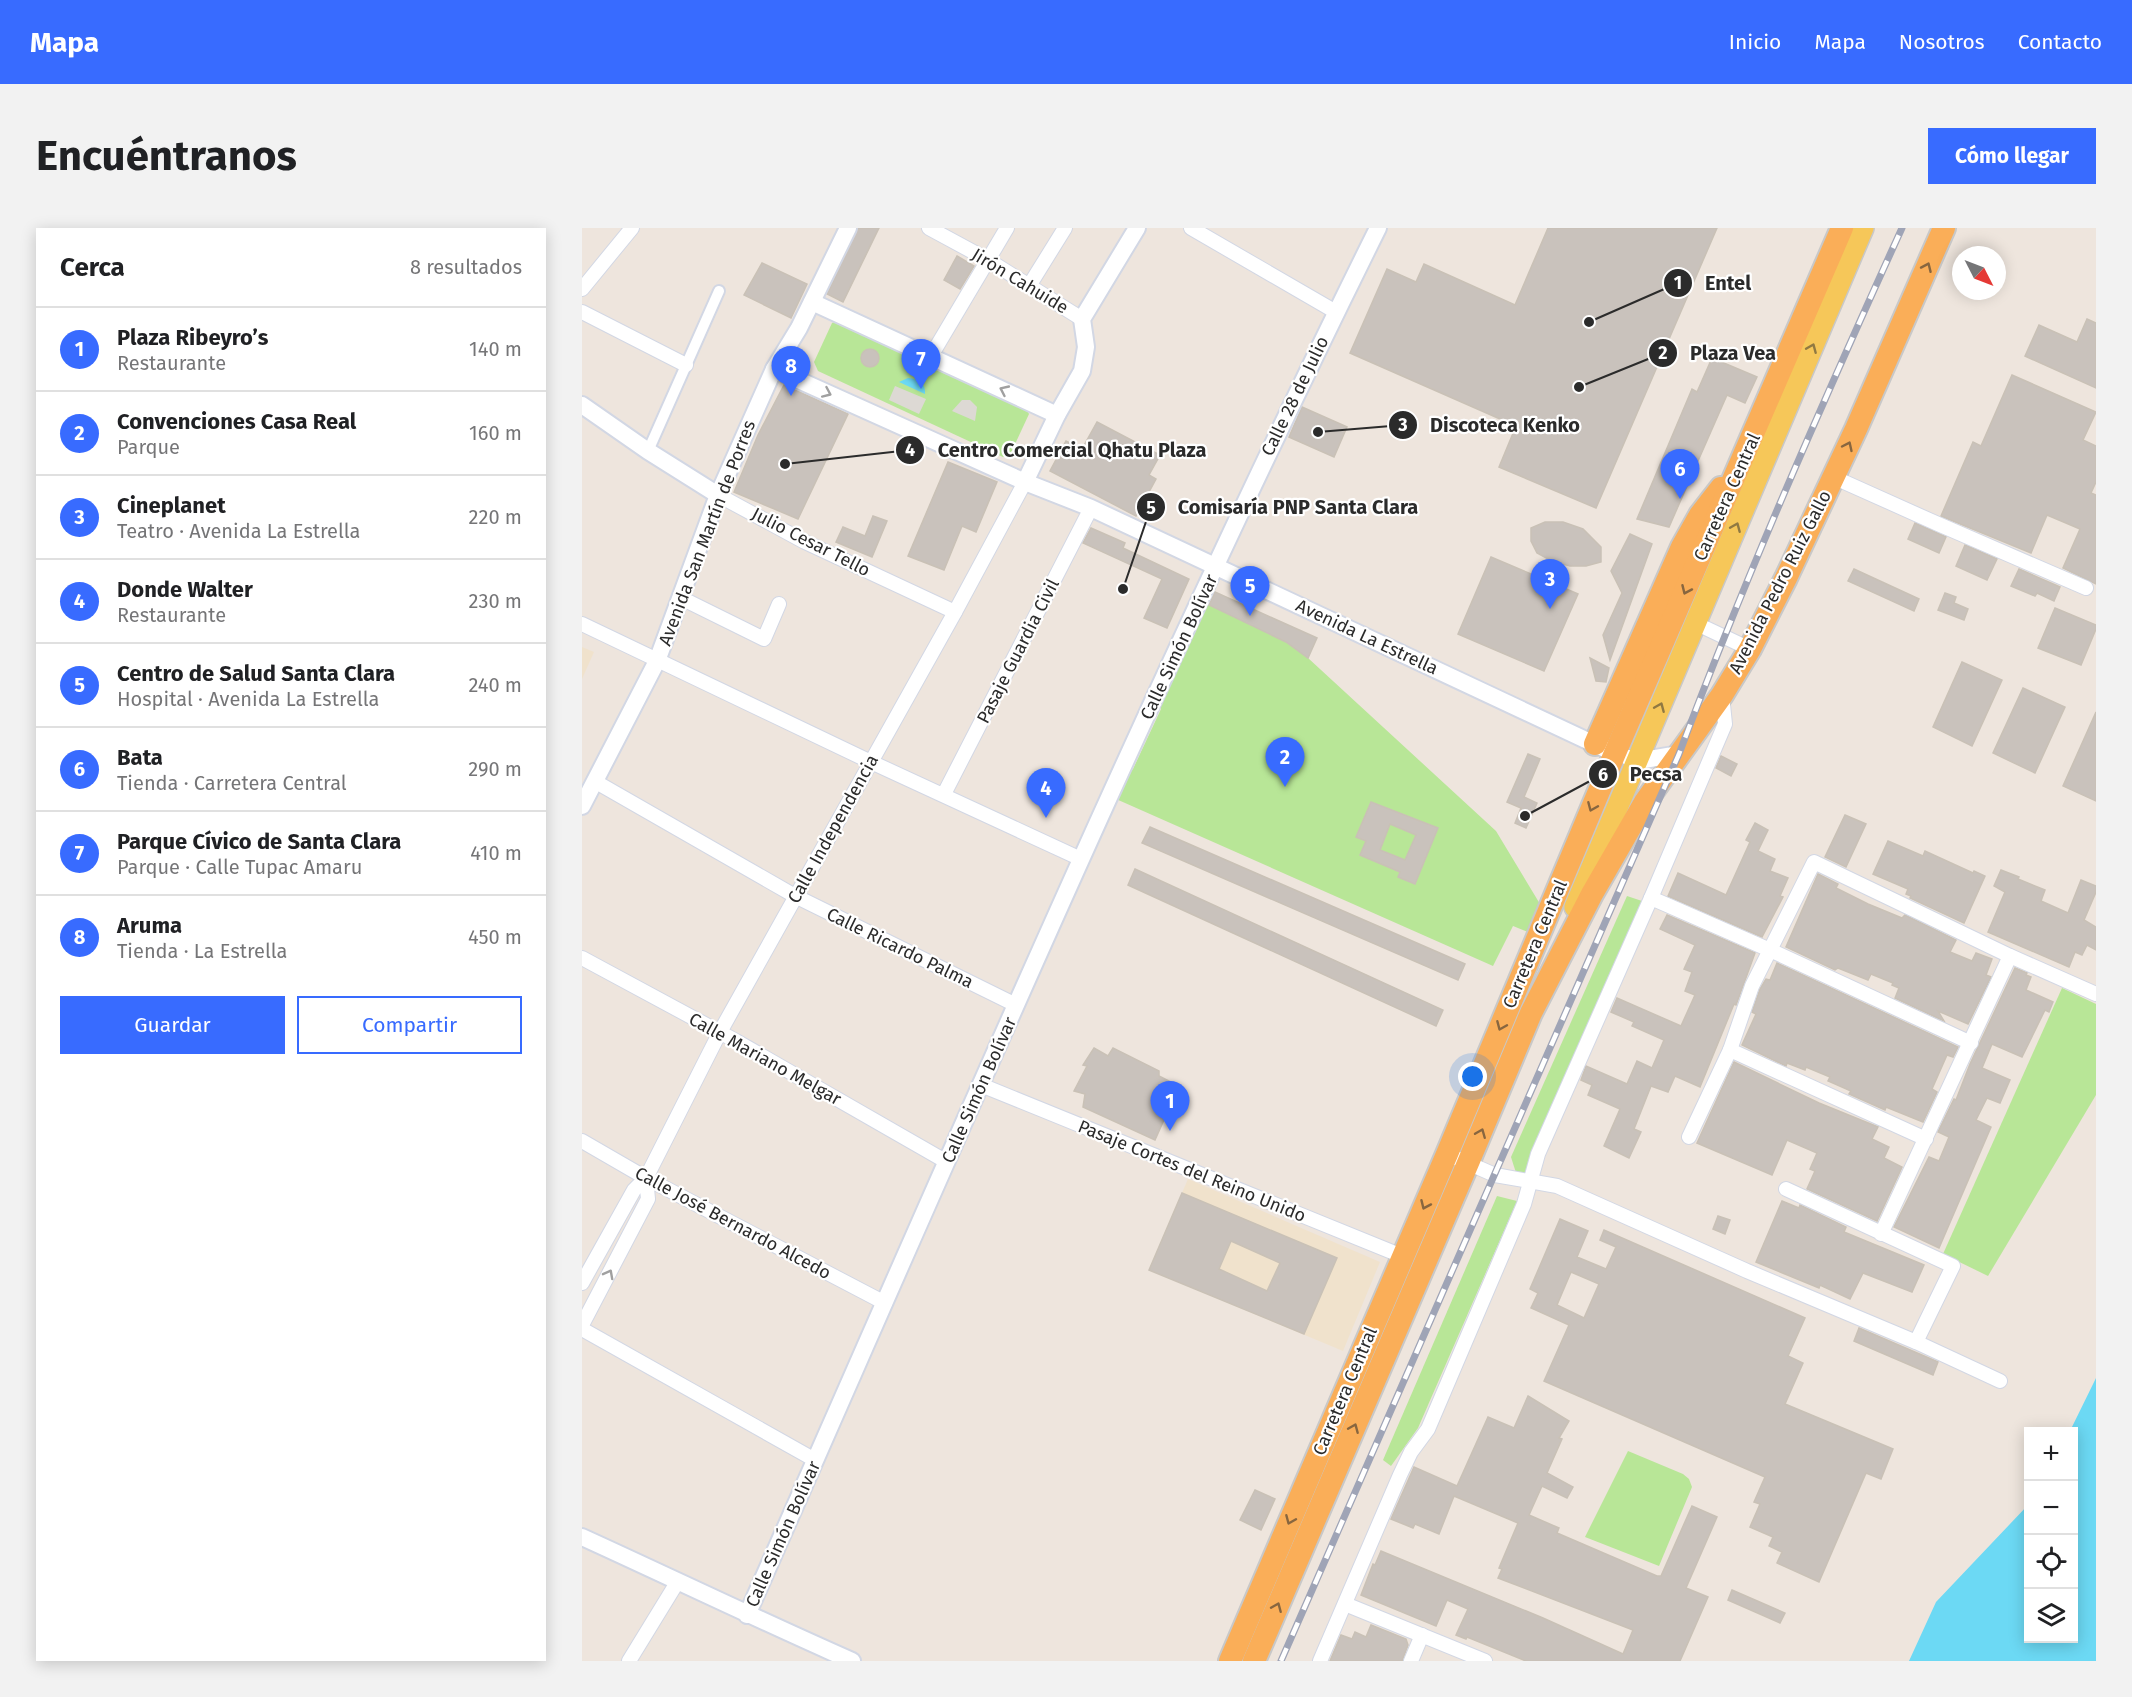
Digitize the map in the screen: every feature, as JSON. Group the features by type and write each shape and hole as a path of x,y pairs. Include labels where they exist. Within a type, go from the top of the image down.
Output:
{"highway":[{"name":"Carretera Central","path":"1230,1661 1447,1154 1605,748 1746,452 1842,228"},
{"name":"Avenida Pedro Ruiz Gallo","path":"1531,1013 1645,802 1722,695 1750,649 1833,477 1944,228"},
{"name":"Carretera Central","path":"1254,1661 1531,1013"},
{"path":"1303,1489 1324,1499"}],"main road":[{"name":"Carretera Central","path":"1531,1013 1863,228"}],"street":[{"path":"582,290 632,228"},
{"name":"Avenida San Martín de Porres","path":"582,807 657,661 718,495 774,369 799,328 848,228"},
{"name":"Jirón Cahuide","path":"929,228 988,260 1082,319 1086,347 1082,371 1024,482"},
{"path":"931,356 1007,228"},
{"path":"1029,286 1065,228"},
{"path":"1082,319 1137,228"},
{"path":"1191,228 1336,312"},
{"name":"Calle 28 de Julio","path":"1216,566 1293,398 1378,228"},
{"path":"648,451 719,291"},
{"path":"812,302 1057,415"},
{"path":"582,312 686,365"},
{"name":"Avenida La Estrella","path":"774,369 1024,482 1091,508 1605,748 1638,761 1679,754"},
{"name":"Julio Cesar Tello","path":"582,405 648,451 718,495 805,542 955,612"},
{"path":"1833,477 2086,588"},
{"name":"Calle Independencia","path":"582,1283 634,1190 646,1178 720,1032 955,612 1024,482"},
{"name":"Pasaje Guardia Civil","path":"944,794 1091,508"},
{"name":"Calle Simón Bolívar","path":"747,1615 1081,859 1216,566"},
{"path":"681,598 764,639 779,604"},
{"path":"1695,623 1750,649"},
{"path":"582,624 1081,859"},
{"path":"1320,1661 1400,1475 1411,1452 1428,1429 1492,1283 1524,1204 1538,1154 1725,724 1722,695"},
{"name":"Calle Ricardo Palma","path":"596,782 795,896 1016,1005"},
{"path":"1689,1137 1730,1050 1752,986 1814,862 2010,956 2096,994"},
{"path":"1651,898 1971,1043"},
{"path":"1881,1233 2010,956"},
{"name":"Calle Mariano Melgar","path":"582,958 720,1032 947,1162"},
{"path":"1730,1050 1926,1138"},
{"name":"Pasaje Cortes del Reino Unido","path":"981,1085 1402,1256"},
{"name":"Calle José Bernardo Alcedo","path":"582,1141 646,1178 885,1303"},
{"path":"1447,1154 1496,1175 1557,1186 1747,1271 1916,1342 2000,1381"},
{"name":"Calle Independencia","path":"582,1327 648,1199 646,1178"},
{"path":"1786,1189 1953,1266 1916,1342"},
{"path":"582,1327 815,1460"},
{"path":"582,1536 747,1615 852,1661"},
{"path":"629,1661 678,1581"},
{"path":"1345,1604 1485,1661"},
{"path":"1411,1661 1422,1635"}],"shaded area":[{"path":"895,386 926,399 919,414 889,400"},
{"path":"962,400 970,400 977,407 975,421 952,411"},
{"path":"582,647 594,652 582,679"},
{"path":"1188,1179 1380,1262 1343,1351 1149,1270"}],"green space":[{"path":"838,320 1025,407 1029,414 1009,457 1003,457 818,371 814,362 832,323"},
{"path":"1205,603 1286,641 1308,658 1496,831 1540,904 1528,932 1513,926 1493,966 1116,799 1161,709 1159,704"},
{"path":"1627,896 1642,901 1526,1175 1517,1176 1511,1157"},
{"path":"2062,988 2096,1004 2096,1095 1988,1276 1943,1254"},
{"path":"1497,1196 1517,1201 1418,1428 1391,1466 1383,1460"},
{"path":"1628,1451 1683,1474 1689,1479 1692,1487 1659,1566 1585,1537"}],"water":[{"path":"908,378 921,382 925,394 899,382"},
{"path":"2096,1378 2096,1661 1909,1661 1936,1602 2024,1509 2024,1643 2078,1643 2078,1427 2072,1427"}],"building":[{"path":"858,228 879,228 843,302 827,294"},
{"path":"1548,228 1717,228 1596,508 1499,467 1516,426 1350,353 1387,269 1416,282 1424,264 1515,305"},
{"path":"957,256 974,266 960,289 944,280"},
{"path":"762,263 807,284 791,318 744,295"},
{"path":"2087,319 2096,323 2096,388 2025,356 2039,325 2077,342"},
{"path":"870,349 876,352 879,358 876,364 870,367 864,364 861,358 864,352"},
{"path":"1712,358 1757,377 1745,403 1727,395 1669,527 1637,519 1692,389 1697,392"},
{"path":"2012,375 2096,412 2083,440 2096,446 2096,482 2091,493 2096,495 2096,584 2063,568 2080,529 2047,515 2031,553 1941,516 1973,442 1981,446"},
{"path":"784,385 848,414 798,519 734,492 758,435"},
{"path":"1302,407 1347,427 1334,457 1289,437"},
{"path":"1097,422 1160,455 1149,475 1156,479 1136,516 1050,471 1066,441 1082,449"},
{"path":"948,462 997,482 976,532 962,526 944,570 908,556"},
{"path":"873,516 887,521 872,557 836,542 843,527 865,536"},
{"path":"1545,522 1563,522 1583,529 1601,547 1601,562 1586,566 1570,566 1552,561 1537,553 1531,541 1531,528"},
{"path":"1915,523 1946,537 1939,553 1908,539"},
{"path":"1091,528 1125,543 1123,548 1189,579 1167,628 1144,618 1162,579 1083,543"},
{"path":"1630,534 1652,544 1610,660 1603,635 1622,593 1611,571"},
{"path":"1965,545 1997,559 1987,580 1956,566"},
{"path":"1491,557 1578,594 1544,671 1458,634"},
{"path":"1854,569 1919,599 1914,611 1848,581"},
{"path":"2019,569 2060,587 2054,601 2037,593 2035,596 2011,586"},
{"path":"1215,592 1317,638 1308,658 1286,642 1209,605"},
{"path":"1945,593 1956,597 1954,603 1968,609 1964,620 1938,610"},
{"path":"2055,608 2096,625 2081,665 2038,648"},
{"path":"1590,658 1609,668 1606,682 1596,681"},
{"path":"1962,662 2002,680 1972,746 1933,727"},
{"path":"2023,688 2065,707 2035,773 1993,753"},
{"path":"2096,712 2096,801 2063,786"},
{"path":"1528,754 1540,759 1524,797 1537,803 1526,828 1515,823 1521,808 1507,802"},
{"path":"1721,756 1737,764 1731,776 1716,768"},
{"path":"1371,802 1438,828 1415,884 1398,877 1400,872 1360,855 1366,841 1356,837","holes":["1390,824 1416,835 1405,860 1380,850"]},
{"path":"1845,815 1866,824 1846,867 1825,857"},
{"path":"1755,823 1768,830 1758,851 1775,859 1770,871 1788,878 1780,896 1783,897 1762,937 1668,896 1678,873 1726,895 1750,842 1746,840"},
{"path":"1150,827 1465,964 1458,980 1142,843"},
{"path":"1888,841 1923,856 1925,851 1973,873 1974,871 1985,876 1964,923 1910,898 1911,896 1906,894 1908,889 1873,874"},
{"path":"1135,869 1443,1010 1436,1026 1128,885"},
{"path":"2001,870 2045,890 2041,901 2068,913 2081,880 2096,886 2096,892 2084,920 2096,927 2096,950 2087,945 2082,955 2075,952 2069,967 1988,932 2005,892 1994,886"},
{"path":"1818,874 1838,884 1836,888 1868,904 1902,918 1905,915 1956,940 1950,952 1972,961 1976,953 1992,959 1986,975 1991,977 1968,1024 1938,1011 1944,1021 1895,998 1899,988 1892,985 1893,983 1871,974 1868,980 1838,968 1835,970 1786,947"},
{"path":"1667,915 1755,953 1736,1005 1734,1004 1700,1087 1675,1076 1668,1092 1651,1086 1634,1129 1641,1132 1629,1158 1604,1146 1620,1109 1588,1095 1592,1085 1581,1080 1586,1066 1627,1084 1637,1061 1652,1068 1664,1040 1632,1026 1634,1022 1611,1012 1617,998 1681,1026 1695,995 1685,991 1692,972 1684,969 1695,945 1660,929"},
{"path":"1777,963 1958,1047 1953,1057 1947,1055 1932,1089 1937,1092 1923,1122 1886,1107 1885,1110 1849,1094 1851,1091 1828,1081 1830,1077 1806,1067 1805,1070 1787,1063 1786,1066 1742,1045 1756,1014 1752,1012 1760,989 1766,979 1770,980"},
{"path":"2015,968 2031,977 2026,990 2053,1002 2049,1012 2045,1010 2022,1057 1992,1044 1982,1068 2010,1080 2000,1103 1987,1098 1976,1120 1991,1127 1939,1248 1894,1227 1929,1157 1939,1161 1949,1137 1938,1132 1954,1099 1956,1100 1970,1064"},
{"path":"1094,1048 1108,1056 1113,1048 1159,1071 1159,1076 1179,1086 1155,1140 1083,1107 1085,1094 1074,1091 1087,1066 1083,1065"},
{"path":"1734,1062 1819,1103 1878,1127 1872,1139 1889,1147 1884,1158 1902,1167 1877,1221 1807,1189 1815,1171 1810,1169 1817,1153 1787,1140 1772,1175 1697,1143"},
{"path":"1182,1193 1337,1258 1304,1334 1149,1270","holes":["1231,1241 1280,1263 1267,1291 1219,1269"]},
{"path":"1782,1201 1799,1208 1800,1205 1846,1227 1844,1232 1924,1265 1912,1292 1863,1273 1850,1299 1820,1285 1819,1288 1756,1262"},
{"path":"1718,1216 1730,1220 1725,1234 1713,1229"},
{"path":"1560,1219 1588,1231 1577,1257 1606,1269 1616,1247 1600,1240 1604,1230 1805,1318 1788,1356 1803,1363 1785,1404 1893,1449 1881,1479 1866,1473 1819,1582 1777,1563 1782,1552 1769,1546 1773,1537 1750,1527 1760,1504 1754,1502 1765,1477 1544,1381 1569,1325 1531,1308 1538,1293 1530,1289","holes":["1571,1272 1599,1284 1584,1318 1557,1305"]},
{"path":"1859,1328 1938,1362 1933,1375 1854,1341"},
{"path":"1528,1396 1569,1421 1559,1438 1562,1439 1547,1473 1573,1487 1567,1498 1542,1486 1529,1515 1559,1528 1557,1533 1661,1576 1692,1506 1717,1517 1686,1588 1708,1597 1680,1661 1526,1661 1467,1637 1466,1639 1456,1635 1468,1609 1447,1600 1436,1626 1361,1595 1373,1564 1375,1565 1381,1551 1623,1654 1633,1630 1498,1578 1502,1569 1499,1568 1518,1523 1454,1496 1439,1534 1415,1524 1413,1528 1391,1519 1414,1467 1457,1486 1488,1417 1514,1428"},
{"path":"1255,1490 1275,1499 1261,1530 1240,1520"},
{"path":"1732,1590 1785,1613 1780,1623 1728,1600"},
{"path":"1371,1625 1406,1639 1408,1645 1402,1661 1330,1661 1341,1635 1352,1639 1355,1632 1366,1637"}],"railway":[{"path":"1281,1661 1679,754 1786,489 1902,228"}],"place":[{"name":"Entel","path":"1589,322"},
{"name":"Plaza Vea","path":"1579,387"},
{"name":"Parque Cívico de Santa Clara","path":"921,389"},
{"name":"Aruma","path":"791,396"},
{"name":"Discoteca Kenko","path":"1318,432"},
{"name":"Centro Comercial Qhatu Plaza","path":"785,464"},
{"name":"Bata","path":"1680,499"},
{"name":"Comisaría PNP Santa Clara","path":"1123,589"},
{"name":"Cineplanet","path":"1550,609"},
{"name":"Centro de Salud Santa Clara","path":"1250,616"},
{"name":"Convenciones Casa Real","path":"1285,787"},
{"name":"Pecsa","path":"1525,816"},
{"name":"Donde Walter","path":"1046,818"},
{"name":"Plaza Ribeyro’s","path":"1170,1131"}]}
